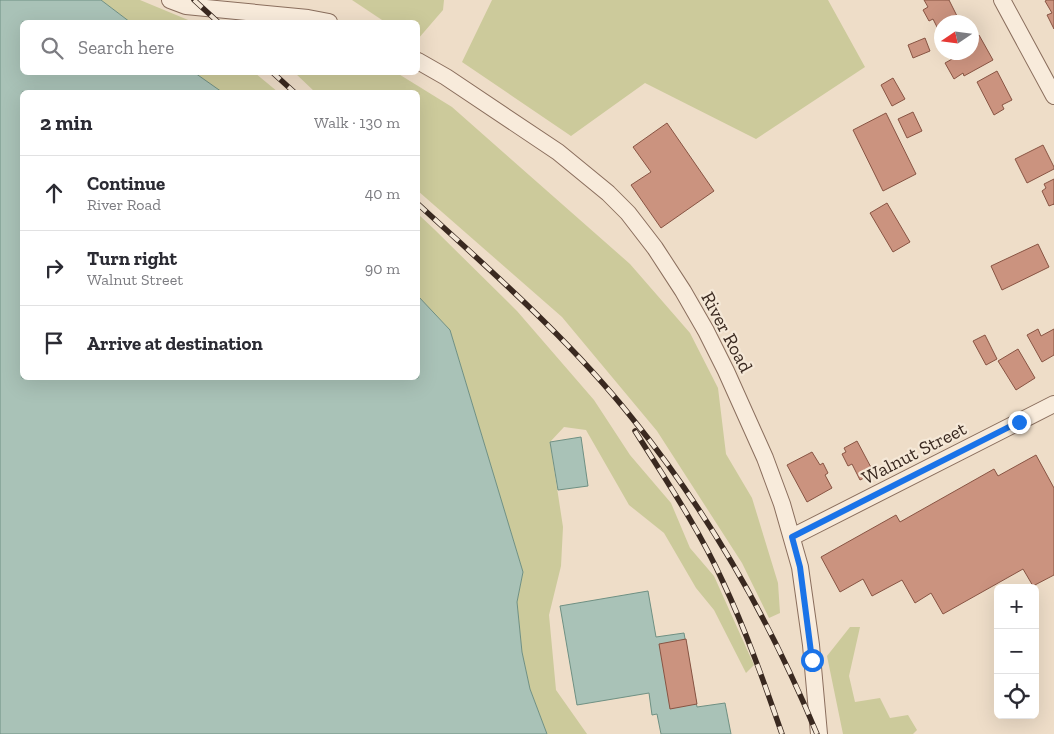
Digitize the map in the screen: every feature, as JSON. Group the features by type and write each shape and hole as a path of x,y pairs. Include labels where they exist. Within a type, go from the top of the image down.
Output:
{"street":[{"path":"170,0 186,6 294,16 317,20"},
{"path":"1002,0 1054,96"},
{"name":"River Road","path":"420,62 446,77 565,158 608,193 628,213 655,248 690,302 726,370 765,458 792,537 800,567 805,598 819,734"},
{"name":"Walnut Street","path":"792,537 1054,404"}],"shaded area":[{"path":"0,0 101,0 127,20 20,20 20,75 198,75 219,90 20,90 20,380 420,380 420,298 450,330 523,572 517,602 522,652 530,689 547,734 0,734"},
{"path":"101,0 140,0 188,20 127,20"},
{"path":"352,0 444,0 443,10 420,37 420,20 382,20"},
{"path":"492,0 828,0 865,67 756,139 645,83 571,136 462,62"},
{"path":"198,75 257,75 276,90 219,90"},
{"path":"297,75 400,75 452,107 630,264 690,333 718,388 726,454 752,498 778,583 780,613 769,618 742,563 657,431 562,317 420,193 420,90 313,90"},
{"path":"420,216 517,311 594,400 630,455 671,503 690,548 714,576 754,665 746,673 714,610 696,588 664,533 629,505 586,430 564,427 550,442 563,527 561,566 549,615 556,690 587,734 547,734 530,689 522,652 517,602 523,572 450,330 420,298"},
{"path":"581,437 588,486 558,490 550,442"},
{"path":"648,591 656,637 684,633 697,707 725,703 731,734 661,734 657,714 652,715 649,693 577,705 560,606"},
{"path":"850,627 860,627 849,676 855,702 880,698 890,718 908,715 917,730 913,734 843,734 827,656"}],"building":[{"path":"924,0 949,0 956,15 934,15 934,21 933,19 929,21 923,10 928,7"},
{"path":"1054,0 1054,29 1047,15 1052,13 1045,1"},
{"path":"979,35 993,60 964,76 963,73 954,79 945,63 950,60 979,60"},
{"path":"925,38 930,51 913,58 908,45"},
{"path":"997,71 1012,100 1002,105 1004,109 994,115 977,82"},
{"path":"893,78 905,99 892,106 881,85"},
{"path":"913,112 922,131 907,138 898,119"},
{"path":"886,113 916,174 883,191 853,130"},
{"path":"667,123 714,191 661,228 631,185 651,172 633,147"},
{"path":"1043,145 1054,169 1027,183 1015,159"},
{"path":"1054,179 1054,204 1049,206 1042,191 1046,188 1044,184"},
{"path":"887,203 910,242 893,252 870,213"},
{"path":"1038,244 1049,267 1002,290 991,266"},
{"path":"1038,329 1041,336 1054,329 1054,355 1042,362 1027,335"},
{"path":"985,335 997,359 986,365 973,341"},
{"path":"1018,349 1035,378 1016,390 998,361"},
{"path":"857,441 874,473 860,480 852,464 848,466 842,454 846,452 844,448"},
{"path":"812,452 820,465 823,463 828,473 825,475 832,488 807,502 787,465"},
{"path":"1036,455 1054,488 1054,575 1037,584 1032,584 1023,569 943,614 931,593 915,603 902,580 872,596 863,579 840,592 821,557 896,515 900,522 994,469 998,476"},
{"path":"686,639 697,704 670,709 659,644"}],"railway":[{"path":"194,0 216,20"},
{"path":"275,75 292,90"},
{"path":"420,206 502,281 556,334 608,389 660,454 687,492 736,569 779,650 817,734"},
{"path":"635,431 682,505 714,562 747,638 782,734"}],"route":[{"path":"812,660 800,567 792,537 1019,422"}]}
